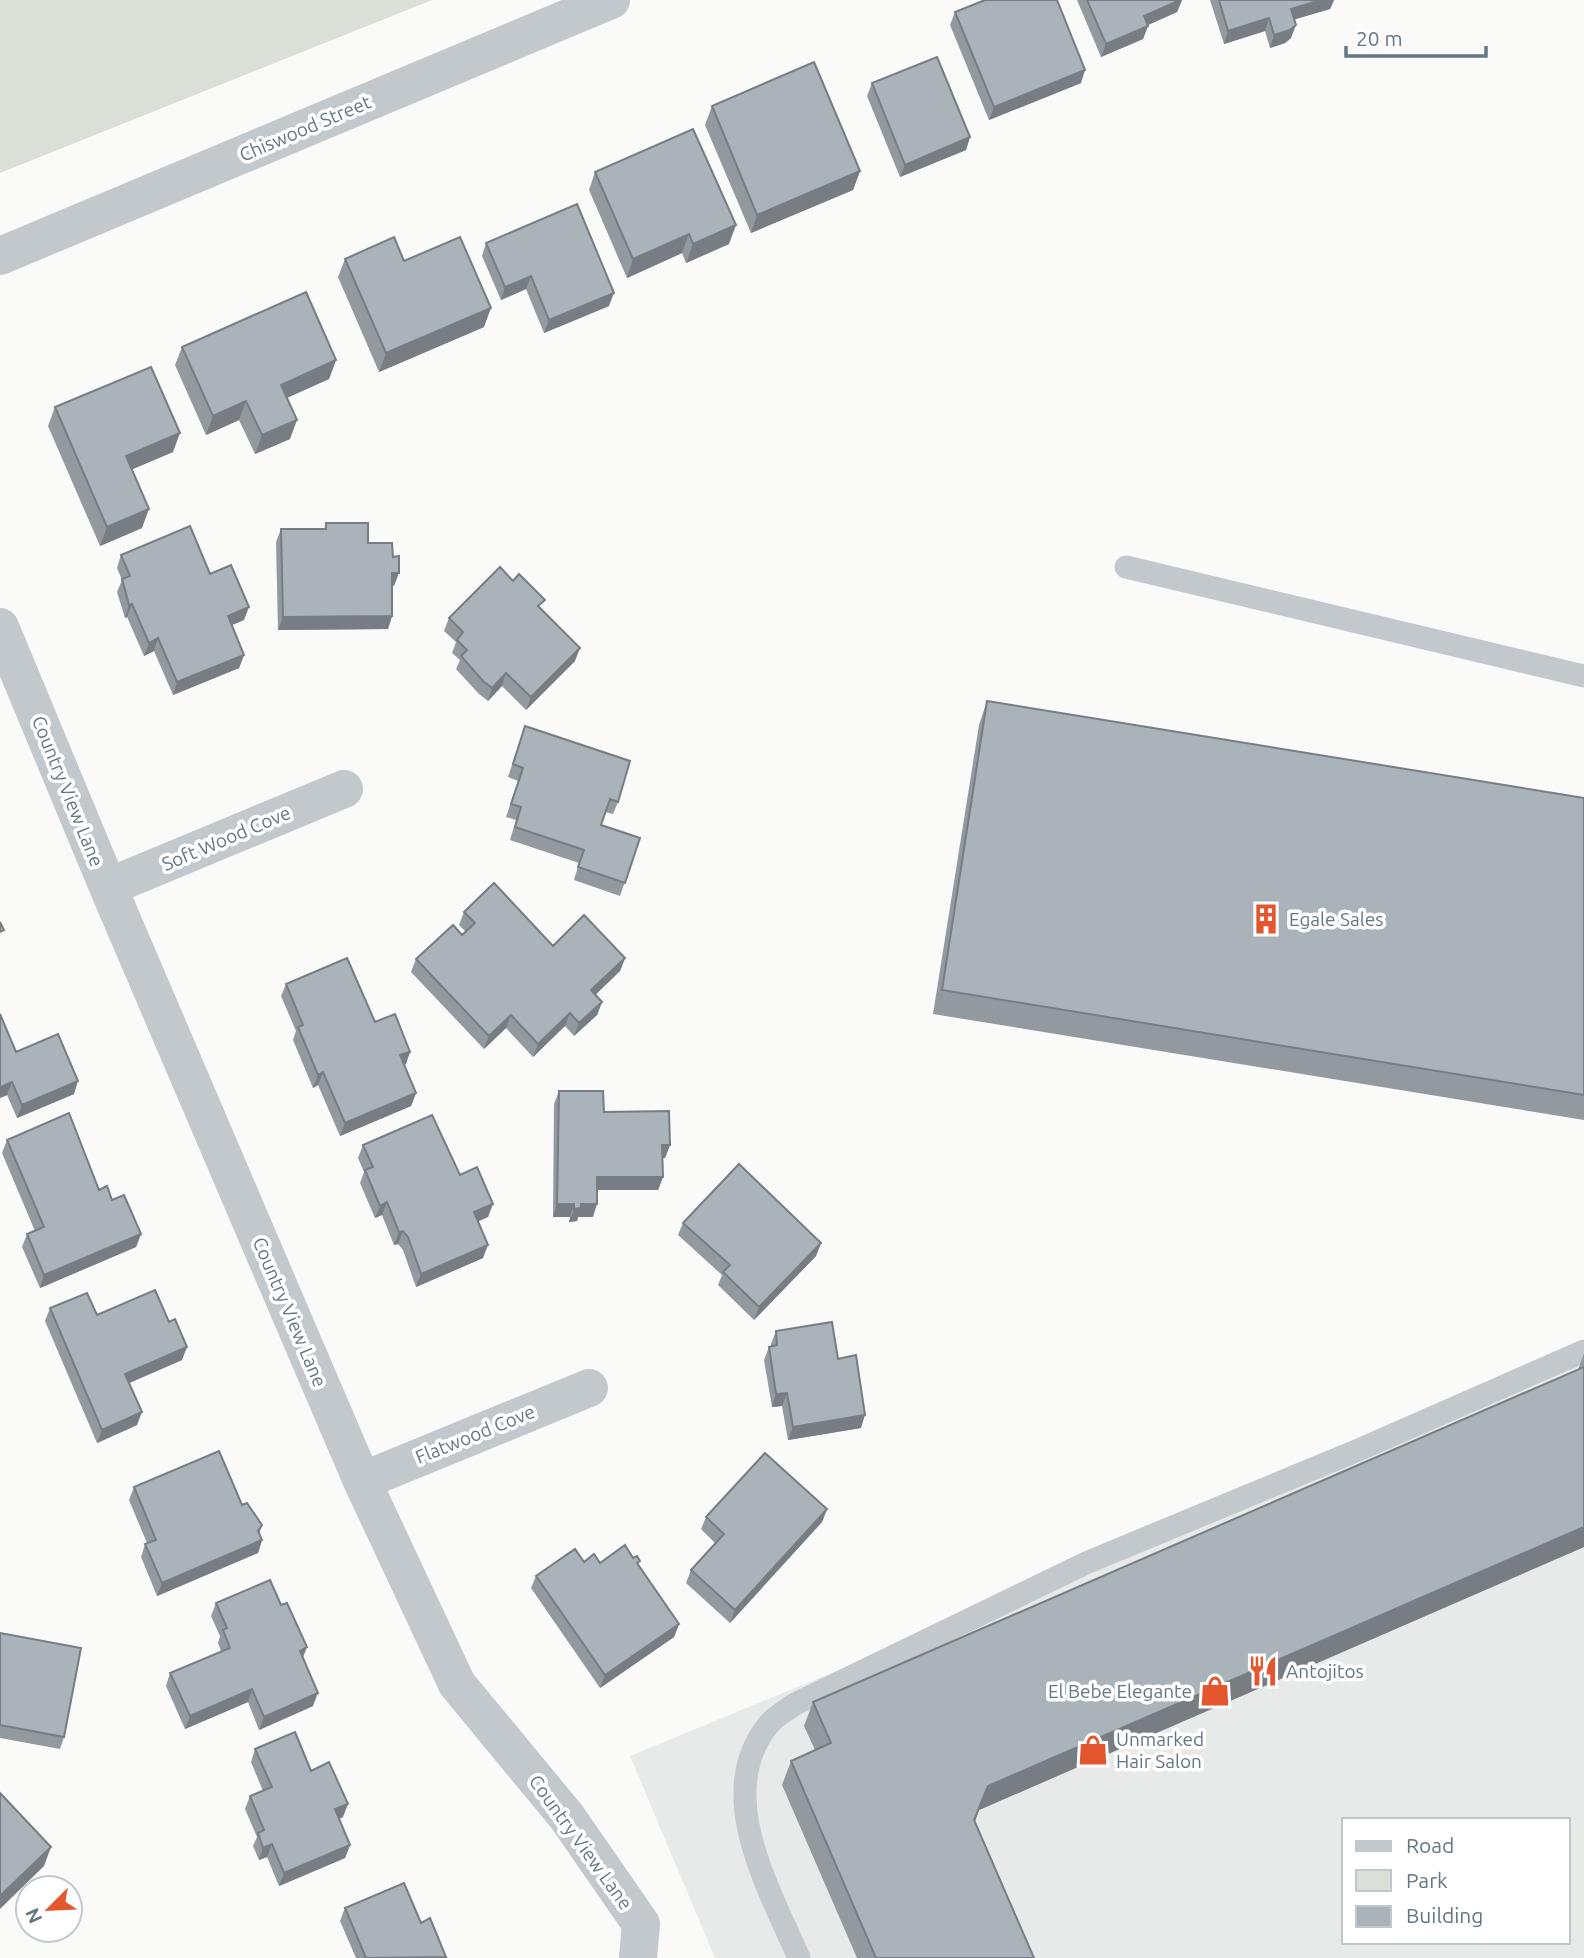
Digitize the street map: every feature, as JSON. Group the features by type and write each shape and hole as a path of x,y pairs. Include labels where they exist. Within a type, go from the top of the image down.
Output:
{"street":[{"name":"Chiswood Street","path":"0,256 611,0"},
{"name":"Country View Lane","path":"0,627 362,1481 457,1684 568,1817 641,1924 638,1958"},
{"name":"Soft Wood Cove","path":"108,887 344,789"},
{"name":"Flatwood Cove","path":"362,1481 589,1388"}],"lane":[{"path":"1126,567 1584,676"},
{"path":"799,1958 760,1863 745,1811 747,1766 769,1723 795,1704 1086,1563 1356,1451 1584,1351"}],"shaded area":[{"path":"1584,1363 1584,1958 715,1958 630,1756"}],"green space":[{"path":"0,0 432,0 0,173"}],"building":[{"path":"985,0 1057,0 1085,70 994,107 955,12"},
{"path":"1087,0 1180,0 1144,16 1148,26 1106,44"},
{"path":"1219,0 1321,0 1291,9 1296,25 1274,35 1269,18 1228,31"},
{"path":"937,57 970,137 905,165 872,83"},
{"path":"814,62 860,171 757,215 712,106"},
{"path":"693,129 736,225 693,244 689,234 633,259 595,172"},
{"path":"577,204 614,293 549,320 531,276 505,287 486,243"},
{"path":"394,237 404,261 460,237 491,308 386,353 345,259"},
{"path":"306,292 336,360 281,385 297,420 262,435 246,401 213,416 182,347"},
{"path":"151,367 180,433 126,456 149,509 107,527 55,407"},
{"path":"326,523 368,523 368,543 392,543 393,557 399,556 399,573 392,573 392,616 283,617 281,529 326,529"},
{"path":"190,526 210,574 231,565 249,607 228,616 244,655 177,682 158,638 149,643 132,604 129,605 122,579 130,576 121,555"},
{"path":"500,567 513,581 519,574 545,600 538,606 580,648 531,697 506,673 492,688 483,681 461,656 467,650 457,640 463,632 449,618"},
{"name":"Egale Sales","path":"987,701 1584,798 1584,1095 942,990"},
{"path":"525,726 630,761 618,802 610,799 601,825 640,838 625,883 578,867 584,850 515,827 521,807 511,804 523,768 513,764"},
{"path":"494,883 553,946 584,915 625,958 591,990 602,1002 579,1023 570,1013 538,1044 511,1015 489,1036 416,959 453,925 462,935 475,923 464,912"},
{"path":"347,958 375,1022 395,1014 410,1052 400,1055 416,1093 345,1123 323,1072 318,1075 298,1027 303,1025 286,984"},
{"path":"0,1014 16,1052 58,1034 78,1081 22,1105 12,1082 0,1087"},
{"path":"559,1091 603,1091 604,1112 669,1111 670,1145 662,1145 663,1177 597,1177 597,1204 581,1204 581,1208 574,1209 574,1204 557,1204"},
{"path":"69,1113 99,1190 107,1186 112,1200 124,1195 141,1234 44,1275 27,1234 44,1227 7,1140"},
{"path":"432,1115 460,1175 477,1167 493,1204 474,1212 488,1245 421,1274 408,1237 403,1231 399,1232 387,1202 380,1206 365,1170 373,1167 363,1145"},
{"path":"739,1164 821,1243 759,1307 723,1272 730,1265 683,1223"},
{"path":"155,1290 169,1322 175,1319 187,1347 125,1374 142,1412 102,1430 50,1308 87,1293 97,1315"},
{"path":"832,1322 838,1359 856,1355 865,1415 793,1427 787,1393 776,1394 769,1347 777,1345 776,1331"},
{"path":"1584,1367 1584,1527 988,1786 974,1820 1034,1958 876,1958 791,1761 831,1743 813,1702"},
{"path":"219,1451 242,1505 247,1503 262,1525 258,1531 262,1540 162,1583 145,1544 156,1540 134,1487"},
{"path":"765,1453 827,1509 735,1610 691,1570 724,1534 706,1517"},
{"path":"625,1545 633,1558 637,1556 640,1561 637,1563 679,1624 605,1675 536,1576 575,1549 584,1562 594,1554 600,1563"},
{"path":"270,1580 281,1605 287,1603 307,1647 300,1651 318,1693 264,1717 252,1689 190,1716 170,1673 230,1648 223,1630 227,1628 216,1603"},
{"path":"0,1633 81,1648 64,1737 0,1725"},
{"path":"295,1732 311,1771 329,1762 348,1804 335,1809 350,1845 284,1873 272,1844 263,1848 258,1833 264,1830 250,1796 272,1787 255,1749"},
{"path":"0,1793 51,1847 23,1874 14,1874 14,1883 0,1896"},
{"path":"404,1883 421,1923 430,1918 446,1957 366,1958 345,1908"}],"place":[{"name":"Egale Sales","path":"1266,919"},
{"name":"Antojitos","path":"1263,1671"},
{"name":"El Bebe Elegante","path":"1215,1691"},
{"name":"Unmarked Hair Salon","path":"1093,1750"}]}
